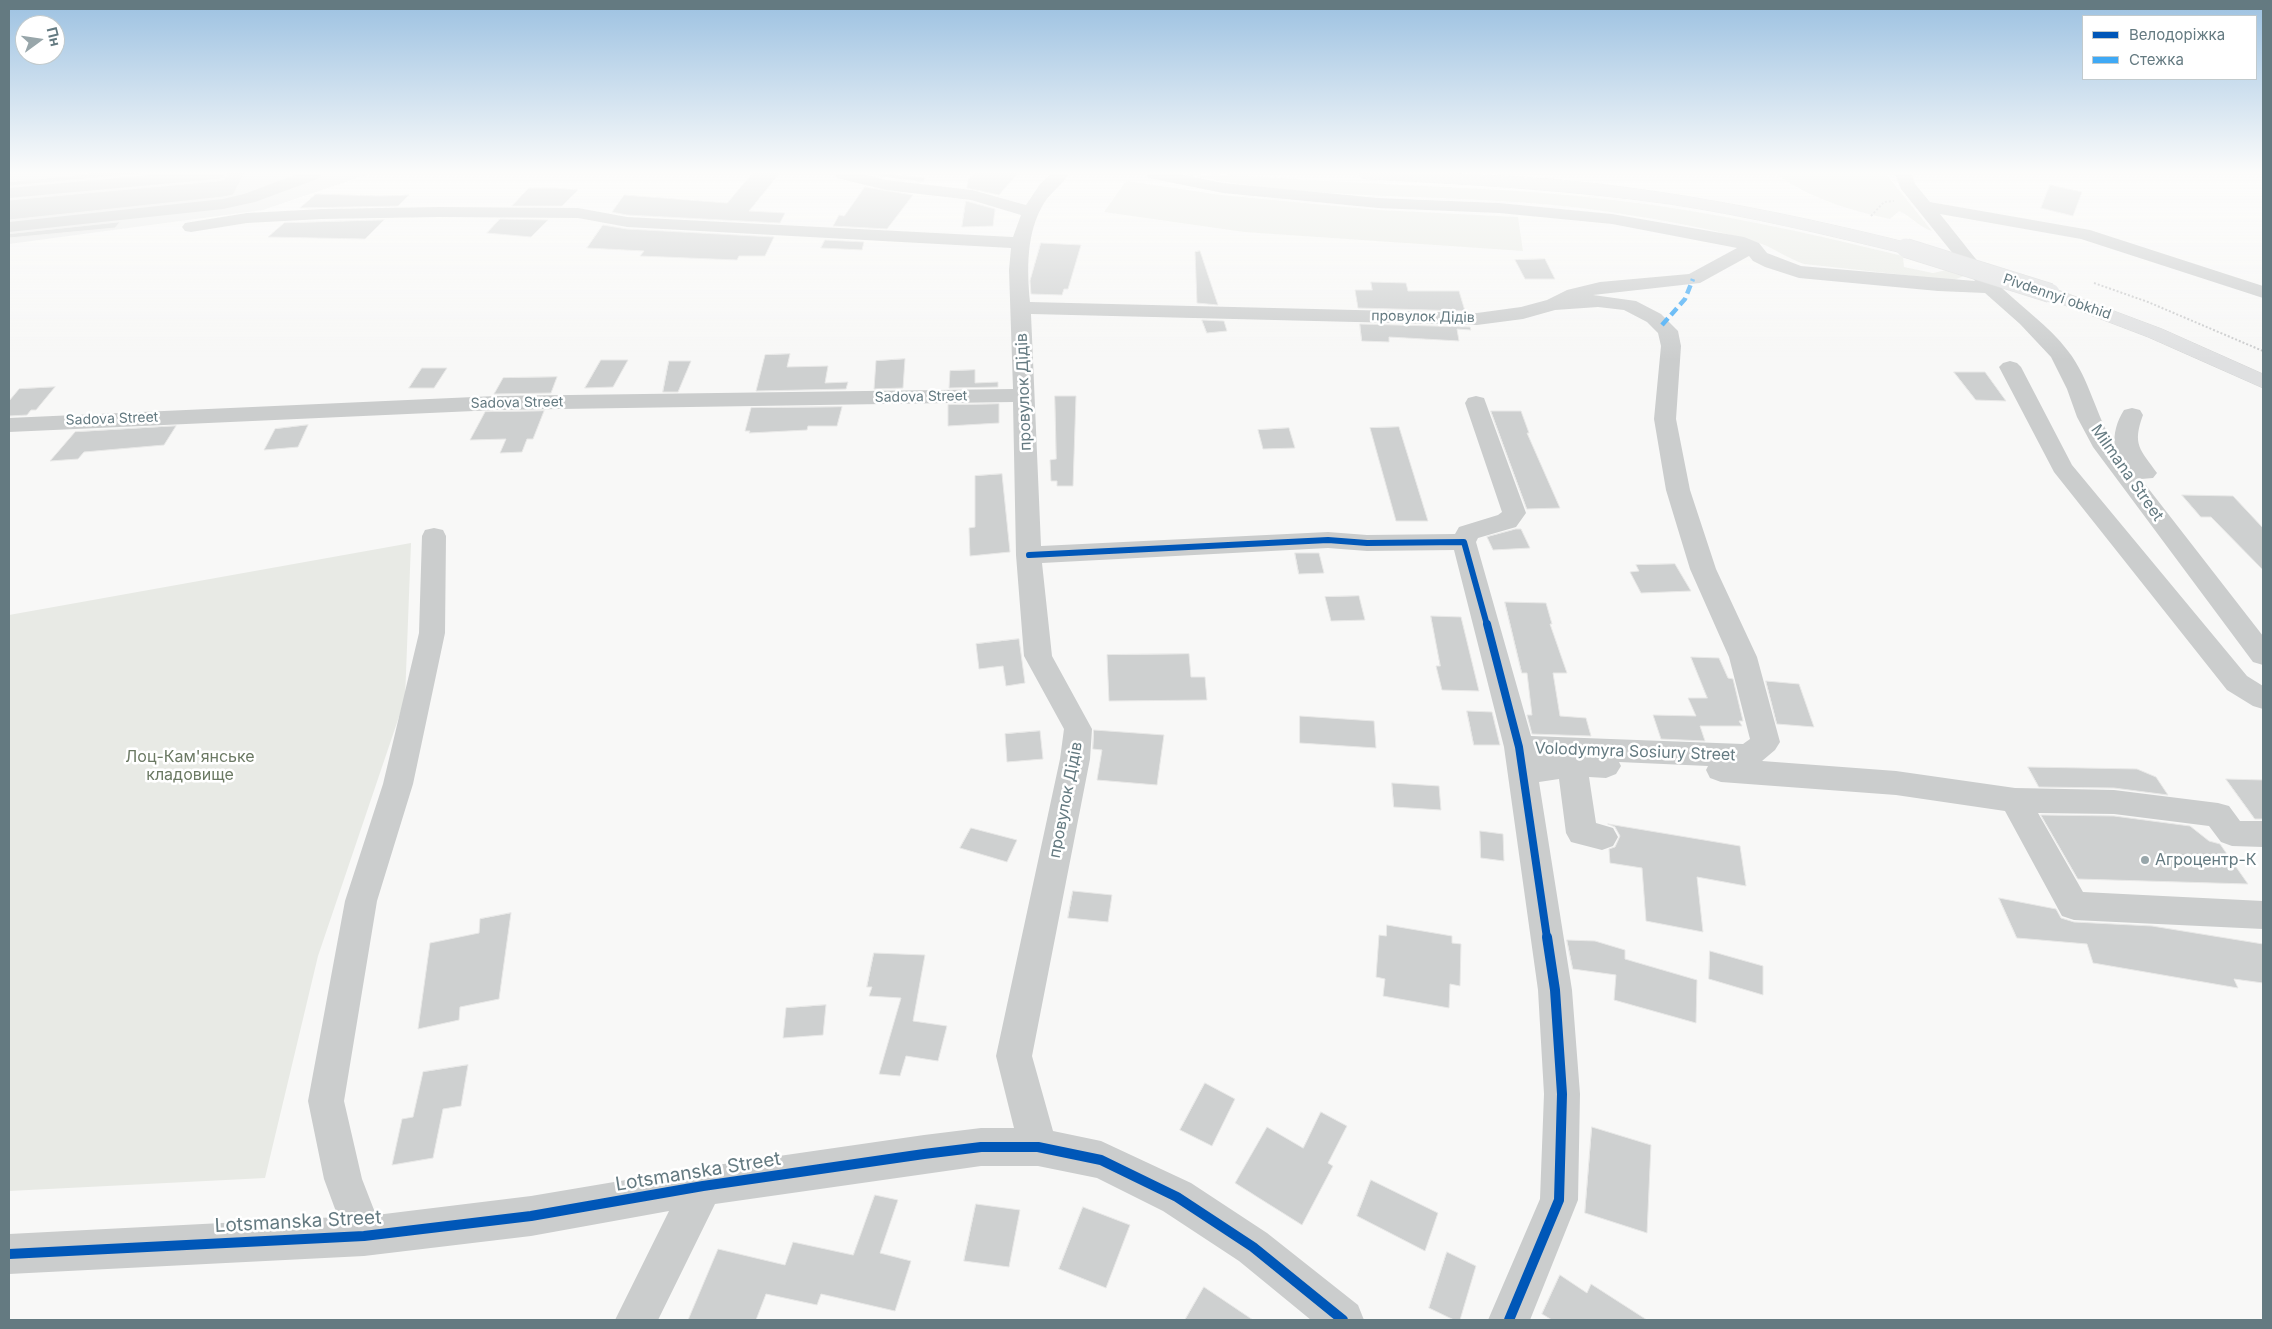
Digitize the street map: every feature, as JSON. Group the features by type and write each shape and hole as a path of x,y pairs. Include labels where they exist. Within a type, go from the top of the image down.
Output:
{"main road":[{"name":"Pivdennyi obkhid","path":"1872,236 1906,242 2050,293 2155,333 2263,382"},
{"name":"Pivdennyi obkhid","path":"1882,236 2040,274"}],"street":[{"path":"874,236 1020,243"},
{"name":"провулок Дідів","path":"1022,236 1017,271 1021,308 1025,396 1029,554 1038,656 1078,729 1075,759 1014,1056 1038,1147"},
{"path":"1715,236 1752,247 1760,257 1799,272 1938,285 1990,287"},
{"name":"Milmana Street","path":"1948,236 1990,287 2028,320 2060,354 2078,389 2088,417 2104,447 2263,655"},
{"path":"2091,236 2263,292"},
{"name":"провулок Дідів","path":"1021,308 1477,319 1523,313 1554,304 1574,294 1600,288 1693,279 1752,247"},
{"name":"Volodymyra Sosiury Street","path":"1521,761 1749,756 1765,742 1743,657 1703,569 1678,490 1665,419 1672,346 1668,331 1654,318 1628,305 1598,301 1554,304"},
{"path":"2010,367 2062,466 2237,683 2263,699"},
{"name":"Sadova Street","path":"9,425 496,403 1025,396"},
{"path":"1476,403 1514,513 1507,521 1468,533 1464,542 1521,761 1555,990 1562,1094 1559,1200 1509,1320"},
{"path":"2132,415 2124,433 2126,448 2173,514 2182,550"},
{"path":"364,1236 343,1179 326,1101 361,901 398,784 432,633 434,536"},
{"path":"1029,554 1328,540 1367,543 1464,542"},
{"path":"1521,761 1535,774 1572,765 1774,773 1896,783 2015,800 2114,802 2218,815 2232,834 2263,834"},
{"path":"1572,765 1582,833 1602,837"},
{"path":"2015,800 2074,906 2263,915"},
{"name":"Lotsmanska Street","path":"9,1254 364,1236 531,1216 703,1186 924,1154 981,1147 1038,1147 1101,1160 1177,1197 1253,1247 1343,1320"},
{"path":"636,1320 703,1186"}],"path":[{"path":"2094,283 2198,322 2263,351"}],"shaded area":[{"path":"9,236 69,236 9,244"}],"green space":[{"path":"1303,236 1521,236 1523,251"},
{"path":"1735,236 1817,236 1903,256 1904,267 1933,273 1946,270 1964,276 1954,280 1804,264 1760,243"},
{"name":"Лоц-Кам'янcьке кладовище","path":"411,543 405,699 318,956 265,1178 9,1191 9,615"}],"building":[{"path":"9,236 30,236 9,238"},
{"path":"269,236 368,236 365,239"},
{"path":"595,236 774,237 765,256 739,256 737,260 640,256 644,251 587,248"},
{"path":"825,240 864,242 862,250 821,248"},
{"path":"1041,243 1081,245 1068,289 1064,289 1062,295 1031,294 1030,281"},
{"path":"1200,251 1218,305 1197,303 1195,252"},
{"path":"1545,259 1555,279 1525,279 1515,260"},
{"path":"1371,282 1406,283 1408,291 1459,291 1465,311 1358,308 1355,290 1372,290"},
{"path":"1202,320 1224,321 1227,331 1207,333"},
{"path":"1360,324 1470,327 1471,330 1457,329 1459,341 1389,337 1389,342 1362,341"},
{"path":"790,354 787,367 828,366 825,383 848,382 846,389 756,391 765,355"},
{"path":"905,359 903,388 874,389 876,361"},
{"path":"601,360 628,360 613,387 585,388"},
{"path":"669,361 691,361 678,392 663,392"},
{"path":"422,368 447,368 434,388 409,388"},
{"path":"975,370 975,383 998,382 998,387 949,388 950,371"},
{"path":"1954,372 1985,372 2006,401 1976,400"},
{"path":"557,377 551,393 494,394 503,378"},
{"path":"55,387 36,410 31,410 27,415 9,416 9,401 19,389"},
{"path":"1055,396 1076,396 1073,486 1057,486 1057,481 1051,481 1050,460 1056,459"},
{"path":"999,404 999,423 948,426 948,405"},
{"path":"842,407 837,426 808,426 807,430 749,433 750,431 745,431 751,408"},
{"path":"544,411 533,439 527,439 522,452 500,453 506,439 470,440 485,412"},
{"path":"1491,411 1521,411 1529,433 1527,433 1560,508 1527,509"},
{"path":"308,425 298,447 264,450 275,429"},
{"path":"176,426 164,445 84,452 78,459 50,461 75,432"},
{"path":"1399,427 1428,521 1396,521 1370,428"},
{"path":"1289,428 1295,448 1263,449 1258,430"},
{"path":"1002,474 1010,552 970,556 969,528 975,527 975,476"},
{"path":"2182,495 2233,496 2263,528 2263,570 2211,517 2201,517"},
{"path":"1521,529 1530,548 1493,550 1487,537"},
{"path":"1295,553 1319,553 1324,573 1299,574"},
{"path":"1675,564 1691,591 1641,593 1630,572 1639,571 1636,565"},
{"path":"1359,596 1365,620 1331,621 1325,597"},
{"path":"1505,602 1546,603 1552,624 1550,624 1567,673 1553,673 1560,716 1586,718 1591,736 1532,734 1527,715 1532,715 1527,673 1522,673"},
{"path":"1431,616 1461,617 1479,691 1442,690 1436,666 1440,666"},
{"path":"1019,639 1025,683 1006,686 1003,666 979,669 976,644"},
{"path":"1189,654 1191,677 1205,677 1207,700 1109,701 1107,655"},
{"path":"1691,657 1719,658 1728,678 1733,679 1743,721 1739,721 1742,726 1700,726 1705,741 1661,739 1653,715 1696,716 1688,698 1707,698"},
{"path":"1766,681 1799,684 1814,727 1777,724"},
{"path":"1467,711 1492,712 1500,745 1474,745"},
{"path":"1300,716 1374,721 1376,748 1300,743"},
{"path":"1094,730 1164,735 1157,785 1097,780 1102,750 1093,749"},
{"path":"1040,731 1043,759 1007,762 1005,734"},
{"path":"2028,767 2137,769 2156,777 2168,795 2114,788 2039,787"},
{"path":"2226,779 2263,780 2263,819 2255,819"},
{"path":"1392,783 1439,786 1441,810 1394,807"},
{"name":"Агроцентр-К","path":"2041,815 2114,816 2190,826 2209,841 2220,844 2248,884 2078,879"},
{"path":"1608,824 1740,846 1746,886 1697,877 1703,932 1646,921 1642,868 1610,863 1609,849 1615,847 1620,836 1615,827"},
{"path":"971,828 1017,840 1007,862 960,848"},
{"path":"1480,831 1503,834 1504,861 1481,858"},
{"path":"1073,891 1112,895 1108,922 1068,918"},
{"path":"1999,898 2056,909 2061,918 2074,922 2152,926 2263,944 2263,983 2234,979 2238,988 2093,963 2087,944 2017,938"},
{"path":"511,913 499,999 460,1007 459,1020 418,1029 430,943 479,933 480,919"},
{"path":"1387,925 1452,936 1452,943 1461,944 1460,986 1450,984 1449,1008 1383,996 1385,979 1376,977 1379,935 1386,936"},
{"path":"1567,940 1595,941 1625,950 1625,959 1697,980 1696,1023 1614,1000 1616,975 1573,969"},
{"path":"1710,951 1763,966 1763,995 1709,979"},
{"path":"874,953 925,955 913,1021 947,1026 938,1061 906,1056 900,1076 879,1074 901,998 869,996 872,987 867,987"},
{"path":"826,1005 823,1035 783,1038 786,1008"},
{"path":"468,1065 461,1106 443,1109 433,1158 392,1165 402,1119 413,1117 423,1072"},
{"path":"1205,1083 1235,1099 1212,1146 1180,1130"},
{"path":"1321,1112 1347,1126 1328,1163 1333,1166 1302,1225 1235,1183 1267,1127 1303,1148"},
{"path":"1592,1127 1651,1145 1647,1233 1585,1213"},
{"path":"1371,1180 1438,1213 1425,1251 1357,1216"},
{"path":"875,1195 898,1200 880,1253 911,1261 895,1311 821,1294 817,1305 766,1294 756,1320 688,1320 718,1249 785,1265 793,1242 853,1255"},
{"path":"976,1204 1020,1210 1009,1267 964,1261"},
{"path":"1083,1207 1130,1225 1106,1288 1059,1269"},
{"path":"1447,1252 1476,1266 1460,1320 1454,1320 1429,1308"},
{"path":"1560,1275 1587,1293 1591,1284 1647,1320 1552,1320 1542,1314"},
{"path":"1204,1287 1253,1320 1185,1320"}],"marked path":[{"path":"1662,325 1685,299 1693,279"}],"cycle path":[{"path":"1029,555 1328,540 1367,543 1464,542 1519,747 1555,990 1562,1094 1559,1200 1509,1320"},
{"path":"9,1254 364,1236 531,1216 703,1186 924,1154 981,1147 1038,1147 1101,1160 1177,1197 1253,1247 1343,1320"}],"place":[{"name":"Агроцентр-К","path":"2145,860"}]}
